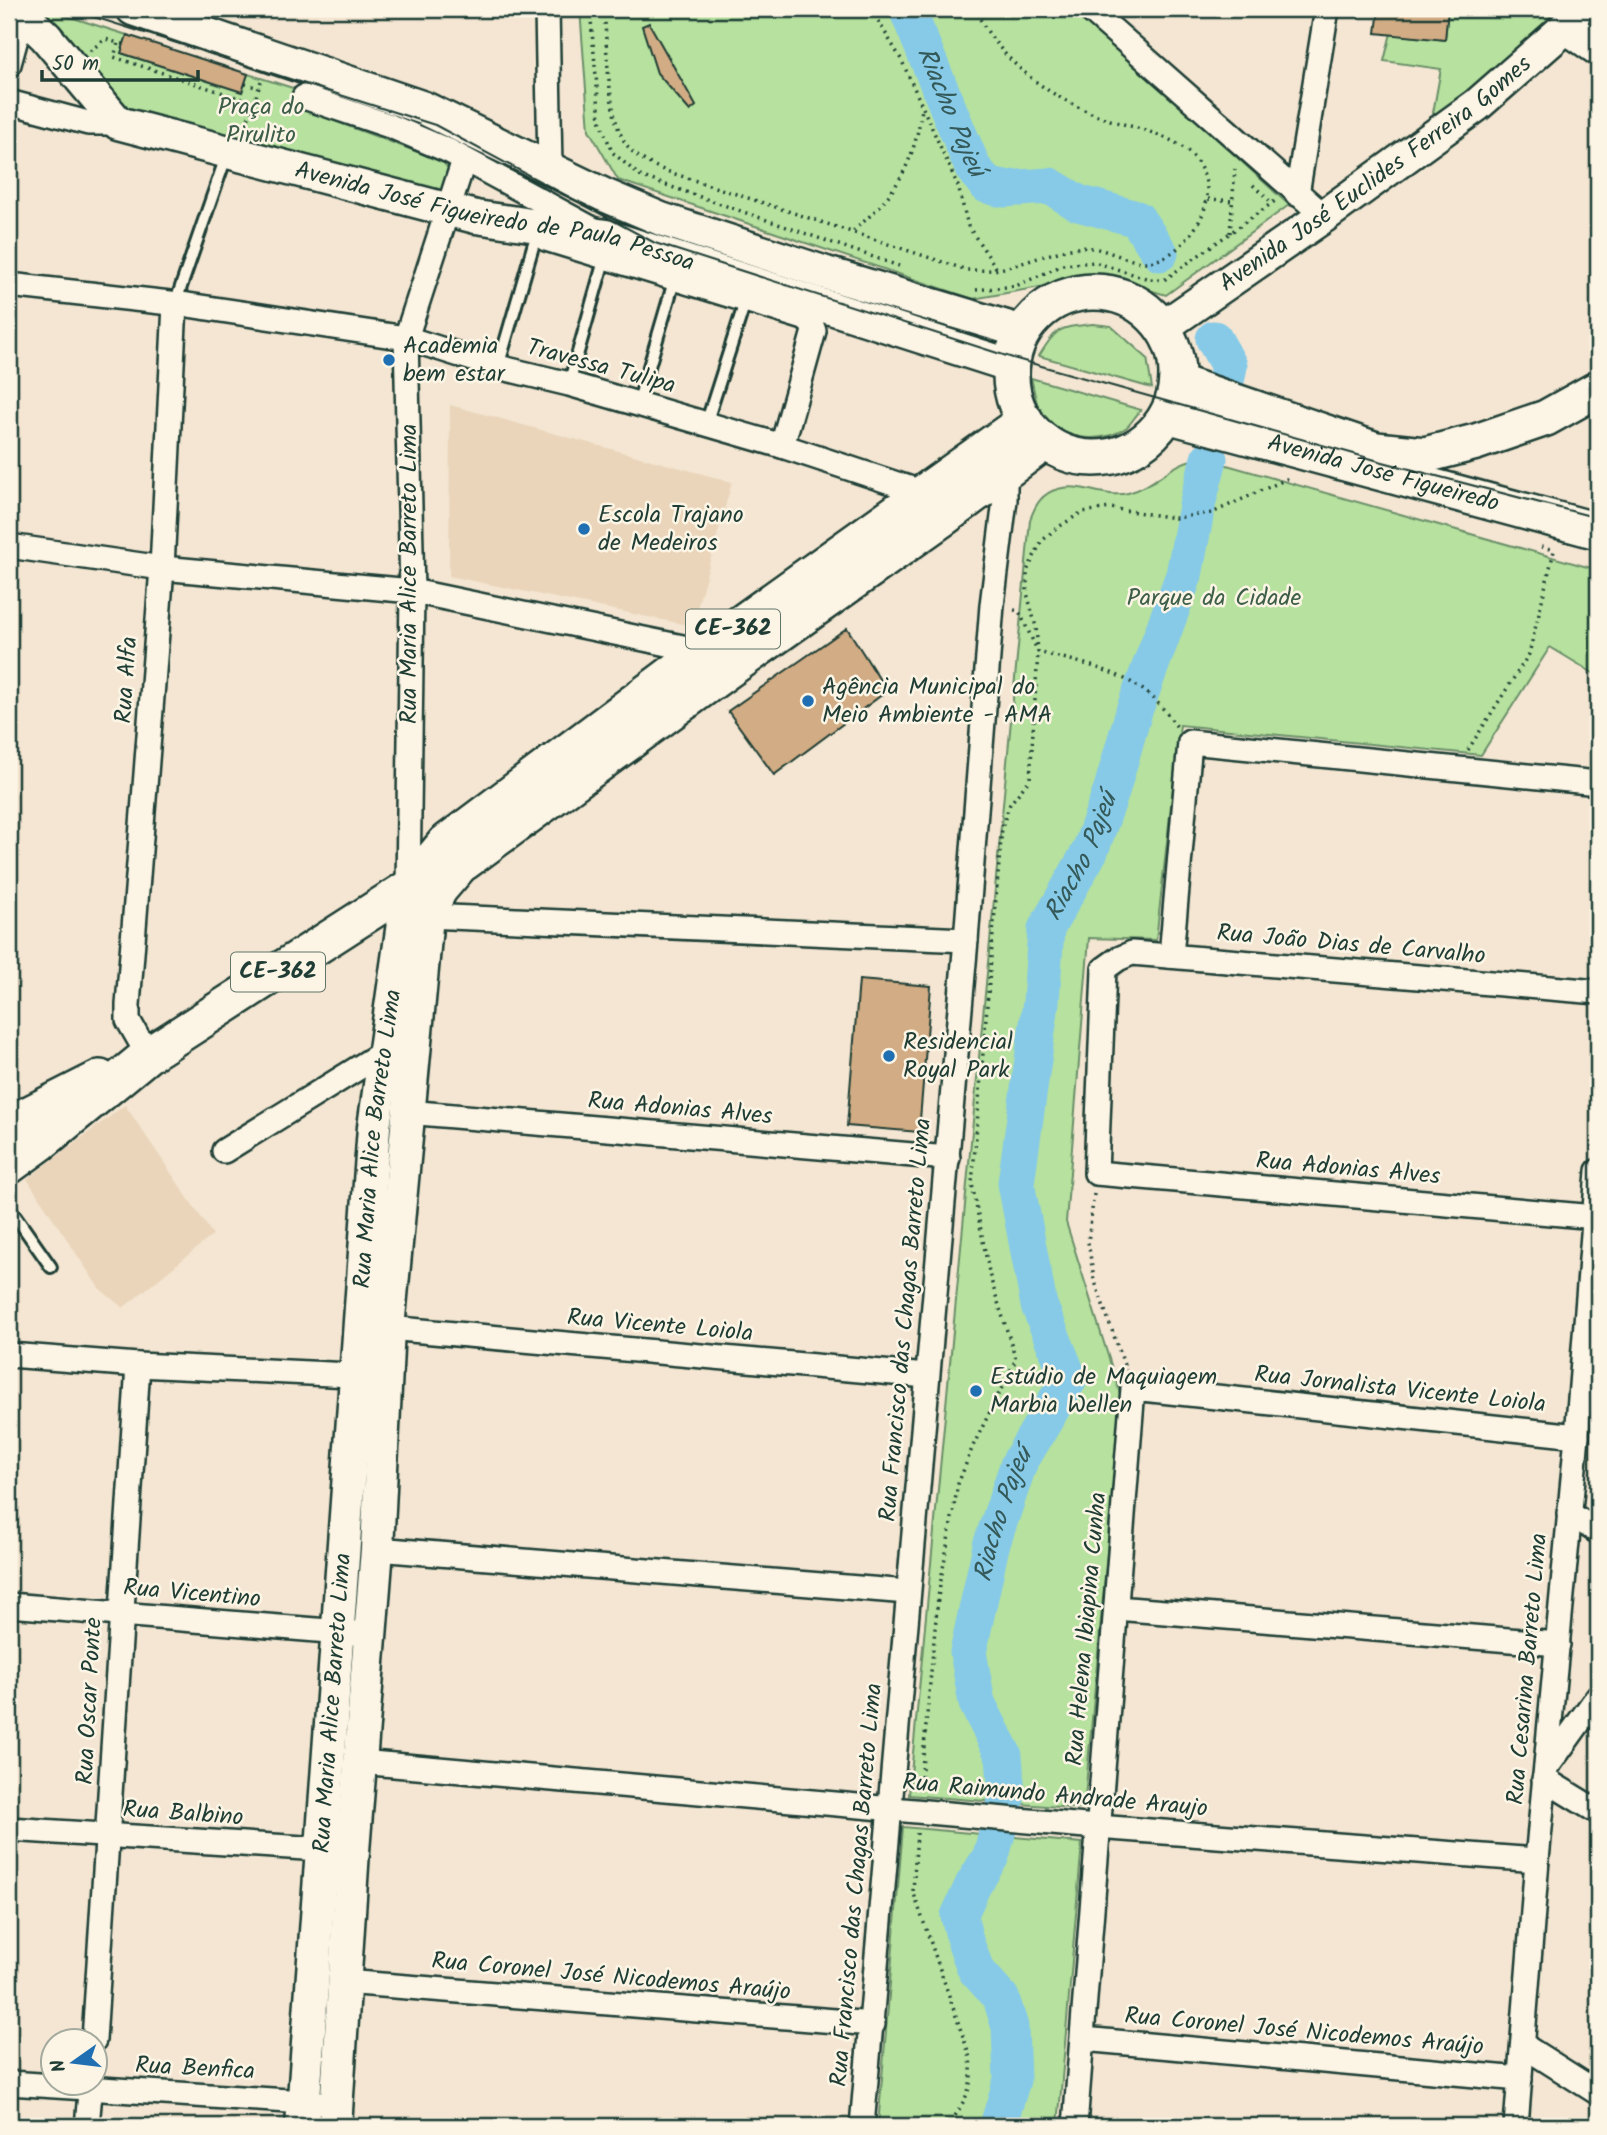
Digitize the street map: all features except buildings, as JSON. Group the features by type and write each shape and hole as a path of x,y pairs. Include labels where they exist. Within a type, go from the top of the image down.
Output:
{"main road":[{"path":"1091,291 1119,295 1143,308 1163,327 1174,353 1177,382 1174,399 1167,415 1153,434 1135,448 1112,457 1089,458 1066,454 1024,432 1013,394 1012,366 1023,332 1041,311 1065,297 1091,291"},
{"name":"Avenida José Figueiredo","path":"1177,382 1376,450 1426,455 1476,442 1546,418 1598,389"},
{"name":"Avenida José Figueiredo","path":"1167,415 1552,539 1598,531"},
{"name":"CE-362","path":"9,1124 30,1111 148,1055 418,902 465,862 1005,472 1024,432"},
{"name":"CE-362","path":"418,902 445,843 702,651 923,493 1024,432"},
{"name":"CE-362","path":"9,1166 148,1055"}],"street":[{"name":"Avenida José Figueiredo de Paula Pessoa","path":"133,9 165,14 412,104 604,195 661,219 826,273 1023,332"},
{"path":"547,9 550,168"},
{"path":"1089,9 1324,216"},
{"path":"1297,194 1327,9"},
{"path":"9,64 20,11"},
{"path":"20,11 118,123"},
{"path":"1571,18 1598,49"},
{"name":"Avenida José Euclides Ferreira Gomes","path":"1163,327 1324,216 1477,105 1571,18"},
{"path":"304,97 390,126 464,160 605,246 676,278 804,318 811,323 814,331 782,446"},
{"path":"9,102 88,123 118,123"},
{"name":"Avenida José Figueiredo de Paula Pessoa","path":"118,123 462,213 605,246 1012,366"},
{"name":"Rua Maria Alice Barreto Lima","path":"303,2114 338,1632 370,1376 388,1328 407,1112 418,902 406,338 462,213 464,160"},
{"path":"462,213 536,236 605,246"},
{"name":"Travessa Tulipa","path":"9,285 175,304 406,338 498,367 569,384 782,446 923,493"},
{"name":"Rua Alfa","path":"148,1055 128,1020 128,1005 162,568 175,304"},
{"name":"Rua Francisco das Chagas Barreto Lima","path":"862,2126 948,1157 992,605 1005,500 1005,472"},
{"path":"9,546 162,568 412,591 702,651"},
{"path":"1171,956 1190,742 1598,782"},
{"path":"418,902 966,940"},
{"name":"Rua Maria Alice Barreto Lima","path":"336,2115 353,1851 377,1549 370,1376 374,1127 384,1052 418,902"},
{"name":"Rua João Dias de Carvalho","path":"1096,1173 1104,969 1118,958 1132,953 1598,992"},
{"path":"224,1151 384,1052"},
{"name":"Rua Adonias Alves","path":"407,1112 948,1157"},
{"name":"Rua Cesarina Barreto Lima","path":"1516,2126 1537,1860 1596,1249 1598,1171"},
{"name":"Rua Adonias Alves","path":"1096,1173 1597,1210"},
{"name":"Rua Vicente Loiola","path":"388,1328 927,1377"},
{"path":"9,1355 138,1365 370,1376"},
{"name":"Rua Oscar Ponte","path":"95,2026 138,1365"},
{"name":"Rua Jornalista Vicente Loiola","path":"1133,1388 1577,1436"},
{"name":"Rua Helena Ibiapina Cunha","path":"1075,2126 1133,1388"},
{"path":"1569,1513 1598,1532"},
{"path":"377,1549 908,1592"},
{"name":"Rua Vicentino","path":"9,1605 370,1634"},
{"path":"1116,1608 1558,1644"},
{"path":"1598,1696 1545,1774 1598,1812"},
{"name":"Rua Raimundo Andrade Araujo","path":"360,1762 1097,1827 1537,1860"},
{"name":"Rua Balbino","path":"9,1829 353,1851"},
{"name":"Rua Coronel José Nicodemos Araújo","path":"344,1982 873,2024"},
{"name":"Rua Coronel José Nicodemos Araújo","path":"1083,2039 1520,2078"},
{"path":"1524,2046 1598,2093"},
{"name":"Rua Benfica","path":"9,2083 38,2084"},
{"name":"Rua Benfica","path":"108,2088 303,2114 336,2115"},
{"path":"87,2126 90,2096"}],"lane":[{"path":"175,304 231,154"},
{"path":"498,367 536,236"},
{"path":"569,384 605,246"},
{"path":"638,404 676,278"},
{"path":"706,424 746,299"},
{"path":"9,1207 51,1267"}],"path":[{"path":"590,9 600,120 612,152 640,176 904,267"},
{"path":"604,9 613,109 623,139 642,160 666,172 967,270 997,269 1078,247 1100,248 1144,262 1161,258 1187,242 1203,216 1208,200 1206,180 1196,160 1177,143 1095,115 1054,95 1021,71 982,24 975,9"},
{"path":"871,9 901,59 958,186 968,226 997,269"},
{"path":"105,38 124,44"},
{"path":"118,43 114,57 254,103 231,154"},
{"path":"245,84 259,88"},
{"path":"853,231 874,214 908,166 916,143 922,107"},
{"path":"1230,233 1235,169"},
{"path":"1208,200 1233,201"},
{"path":"970,290 1016,286 1063,265 1094,261 1150,279 1164,280 1272,202"},
{"path":"949,2126 970,2090 972,2069 913,1891 938,1597 958,1484 973,1446 1016,1359 990,1277 972,1184 1002,827 1010,804 1030,779 1038,652 1037,627 1027,593 1027,571 1041,542 1082,512 1110,508 1175,518 1212,513 1292,477"},
{"path":"1456,769 1529,654 1552,539"},
{"path":"992,605 1019,611 1038,652"},
{"path":"1038,652 1091,666 1125,680 1156,701 1190,742"},
{"path":"1096,1173 1088,1242 1094,1279 1133,1388"}],"shaded area":[{"name":"Escola Trajano de Medeiros","path":"450,405 732,482 692,626 449,576"},
{"path":"125,1105 213,1235 123,1308 99,1288 27,1179"}],"green space":[{"name":"Praça do Pirulito","path":"45,9 127,35 122,53 242,92 248,74 296,89 291,105 442,161 450,171 440,204 124,119 43,17"},
{"path":"580,9 1075,9 1289,205 1166,295 1102,276 973,299 618,180 589,130"},
{"path":"1448,9 1569,9 1438,118 1433,113 1441,69 1384,61 1391,33 1445,40"},
{"path":"1093,324 1111,326 1147,358 1152,388 1039,356 1060,330"},
{"path":"1031,378 1141,410 1127,427 1105,437 1067,434 1047,420 1040,410"},
{"name":"Parque da Cidade","path":"1202,458 1598,570 1598,676 1550,647 1481,755 1180,725 1156,940 1089,938 1066,1222 1121,1397 1084,1809 909,1795 1030,520 1040,500 1052,491 1067,487 1110,494 1128,493 1147,485 1182,463"},
{"path":"903,1827 1082,1843 1058,2126 878,2126"}],"waterway":[{"name":"Riacho Pajeú","path":"907,9 973,168 987,185 1003,189 1050,186 1078,203 1137,219 1160,253"},
{"name":"Riacho Pajeú","path":"1214,339 1229,366 1225,386"},
{"name":"Riacho Pajeú","path":"998,2126 1012,2080 1010,2027 1001,1998 976,1970 959,1916 973,1885 991,1856 1007,1795 1004,1756 977,1703 968,1652 991,1546 1019,1463 1069,1379 1039,1305 1016,1183 1041,1002 1046,929 1090,851 1111,792 1134,711 1184,575 1209,459"}],"tram line":[{"path":"69,9 435,125 655,243 1013,358 1379,461 1598,518"}],"place":[{"name":"Academia bem estar","path":"389,360"},
{"name":"Escola Trajano de Medeiros","path":"584,529"},
{"name":"Agência Municipal do Meio Ambiente - AMA","path":"808,701"},
{"name":"Residencial Royal Park","path":"889,1056"},
{"name":"Estúdio de Maquiagem Marbia Wellen","path":"976,1391"}]}
